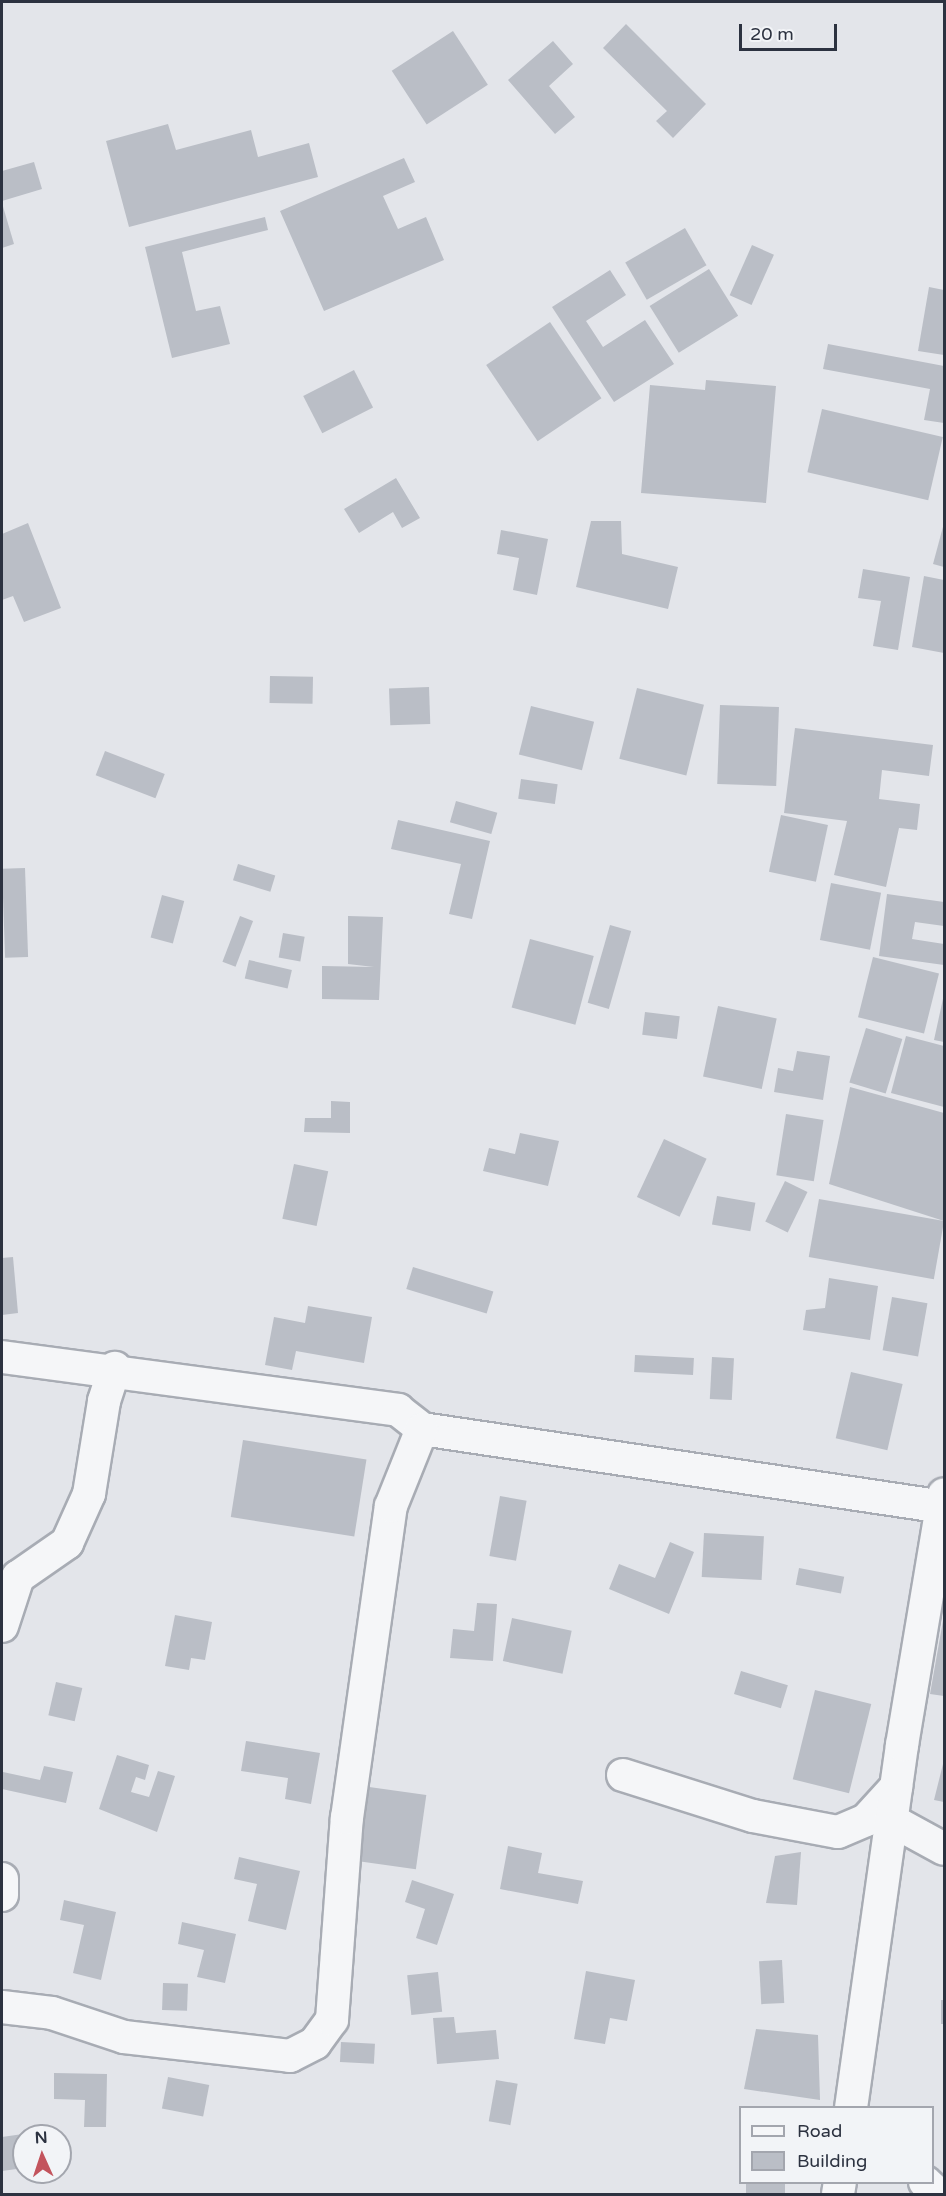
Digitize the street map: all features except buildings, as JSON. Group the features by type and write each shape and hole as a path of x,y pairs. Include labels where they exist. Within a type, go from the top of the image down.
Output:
{"street":[{"path":"2,1357 115,1368 398,1410 422,1430 944,1502 896,1787 851,2106"},
{"path":"2,1626 18,1577 68,1543 89,1494 104,1401 115,1368"},
{"path":"2,2007 52,2013 124,2037 290,2056 315,2043 332,2020 347,1818 391,1506 422,1430"},
{"path":"623,1775 753,1816 838,1832 866,1820 896,1787"},
{"path":"891,1820 945,1849"},
{"path":"2,1879 2,1895"},
{"path":"858,2059 871,2106"}]}
